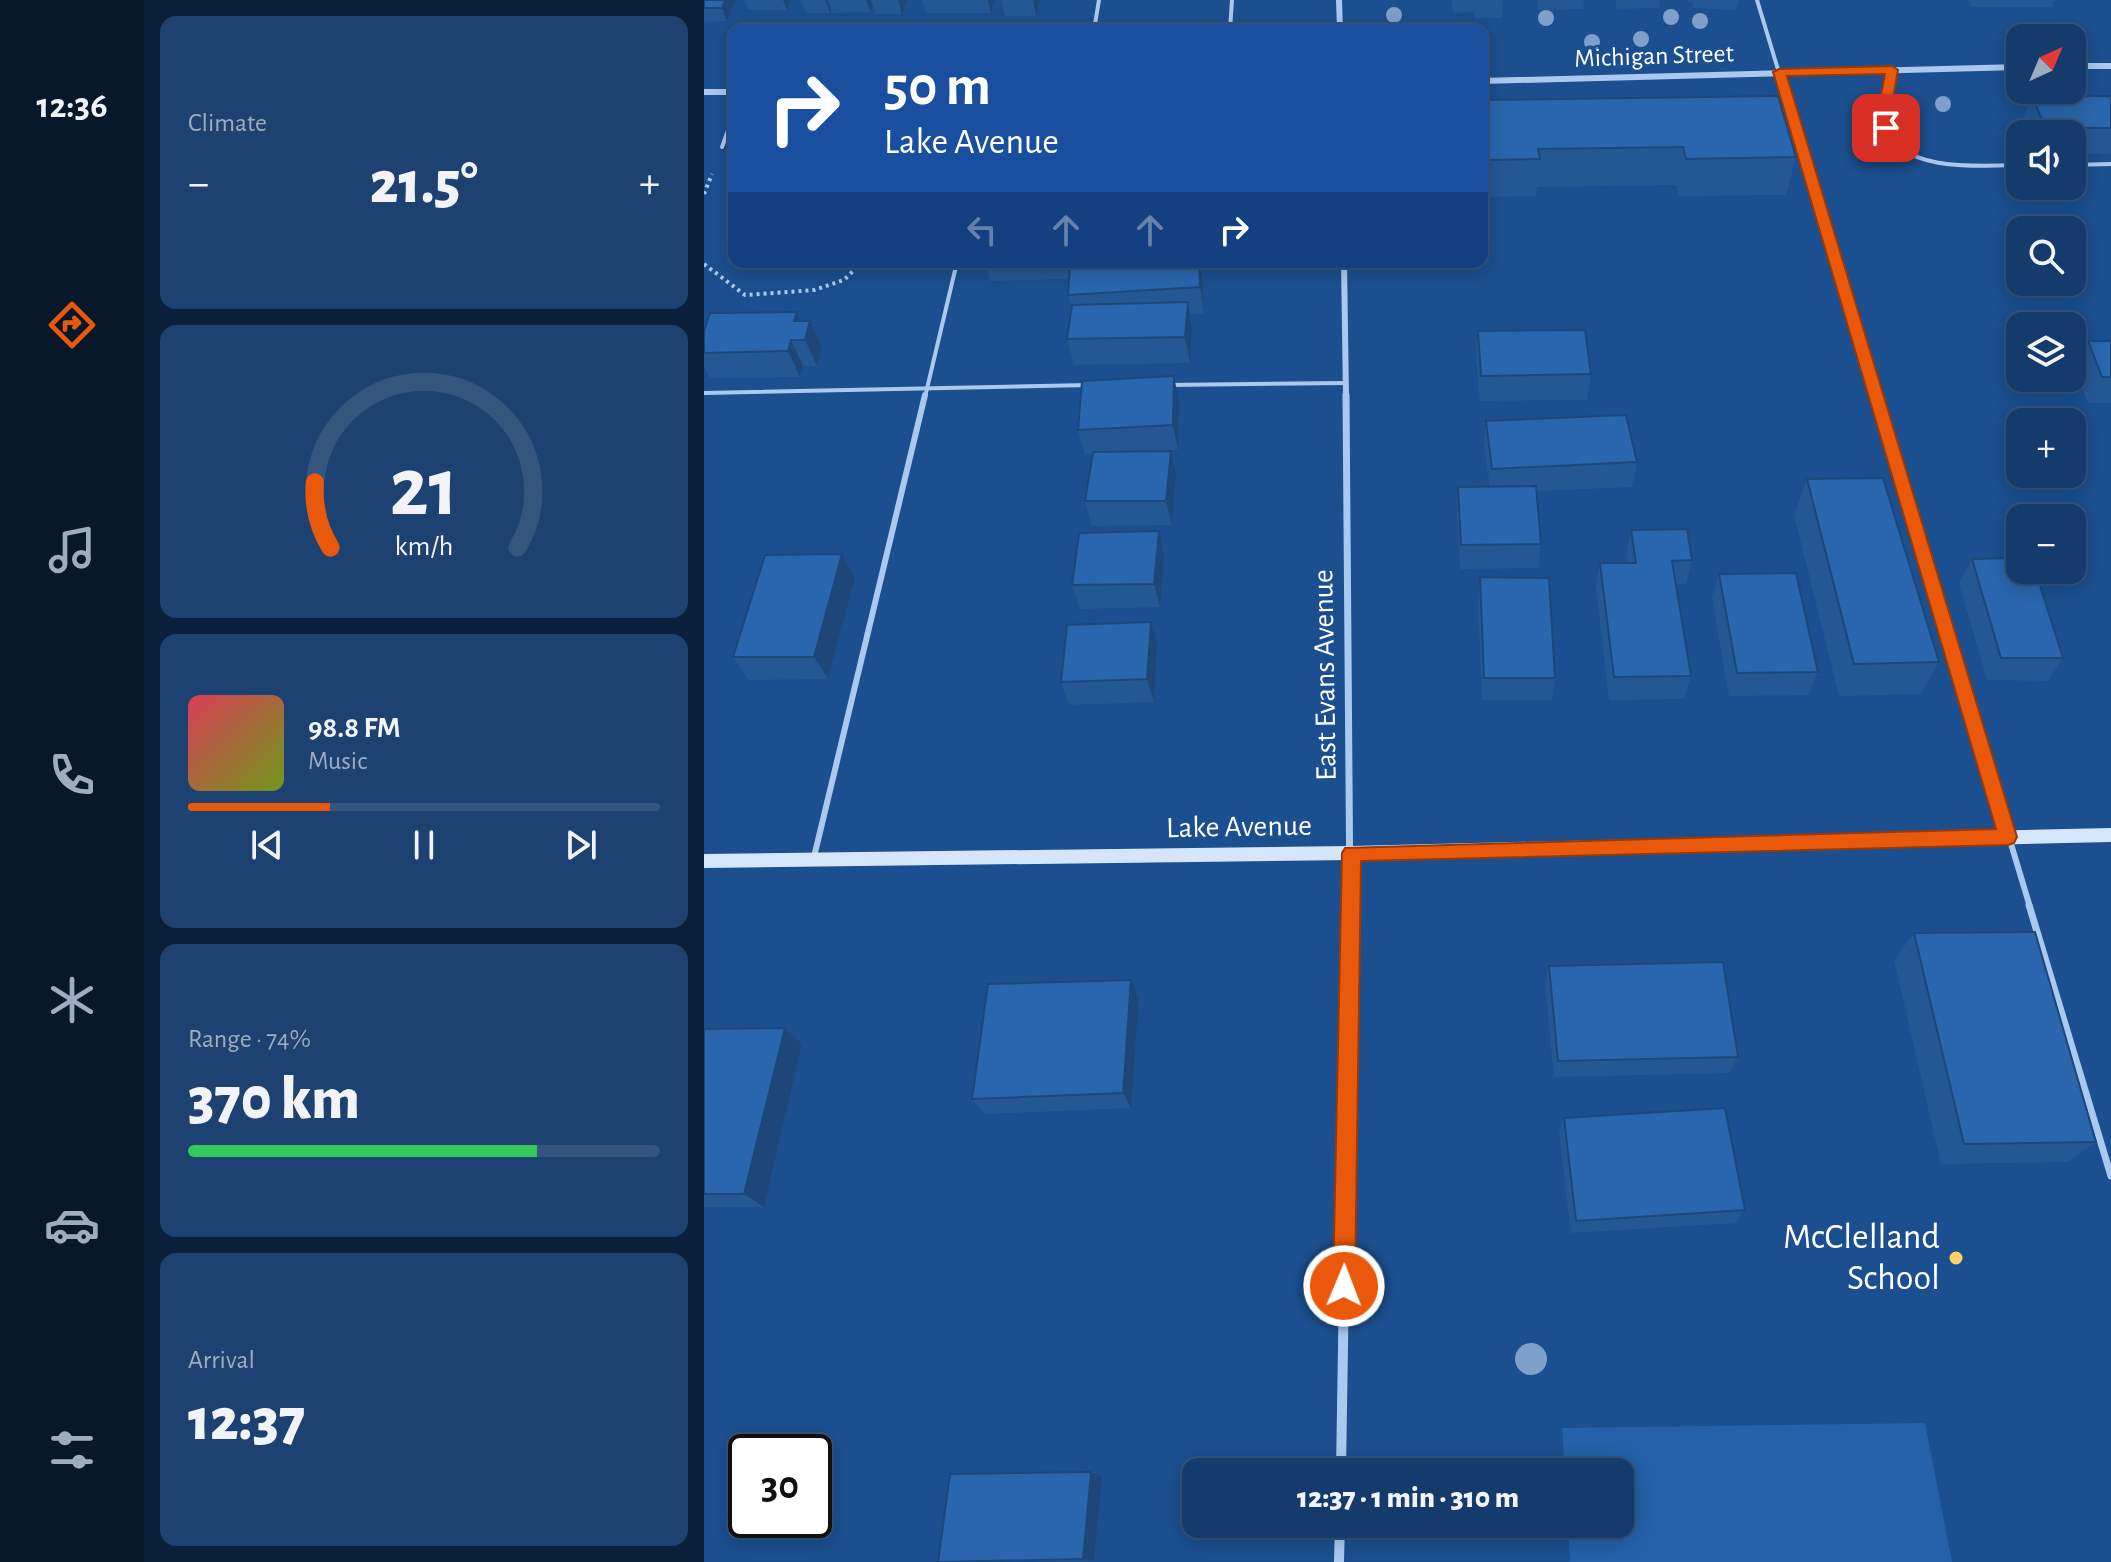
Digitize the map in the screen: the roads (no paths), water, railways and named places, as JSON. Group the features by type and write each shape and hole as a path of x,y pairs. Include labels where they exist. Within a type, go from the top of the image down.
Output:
{"street":[{"path":"1339,0 1340,24"},
{"path":"2086,66 2111,66"},
{"name":"Michigan Street","path":"1488,81 2006,67"},
{"path":"704,92 728,92"},
{"name":"East Evans Avenue","path":"1341,1458 1351,853 1344,268"},
{"name":"Lake Avenue","path":"704,861 1351,853 2111,835"},
{"path":"1339,1562 1340,1538"}],"lane":[{"path":"1095,24 1099,0"},
{"path":"1230,24 1232,0"},
{"path":"1757,0 2111,1176"},
{"path":"1892,70 1886,128 1900,146 1919,157 1944,164 2006,165"},
{"path":"722,147 728,130"},
{"path":"2086,165 2111,164"},
{"path":"814,860 956,268"},
{"path":"1165,385 1346,383"},
{"path":"704,393 1102,385"}],"place":[{"name":"McClelland School","path":"1956,1258"}]}
